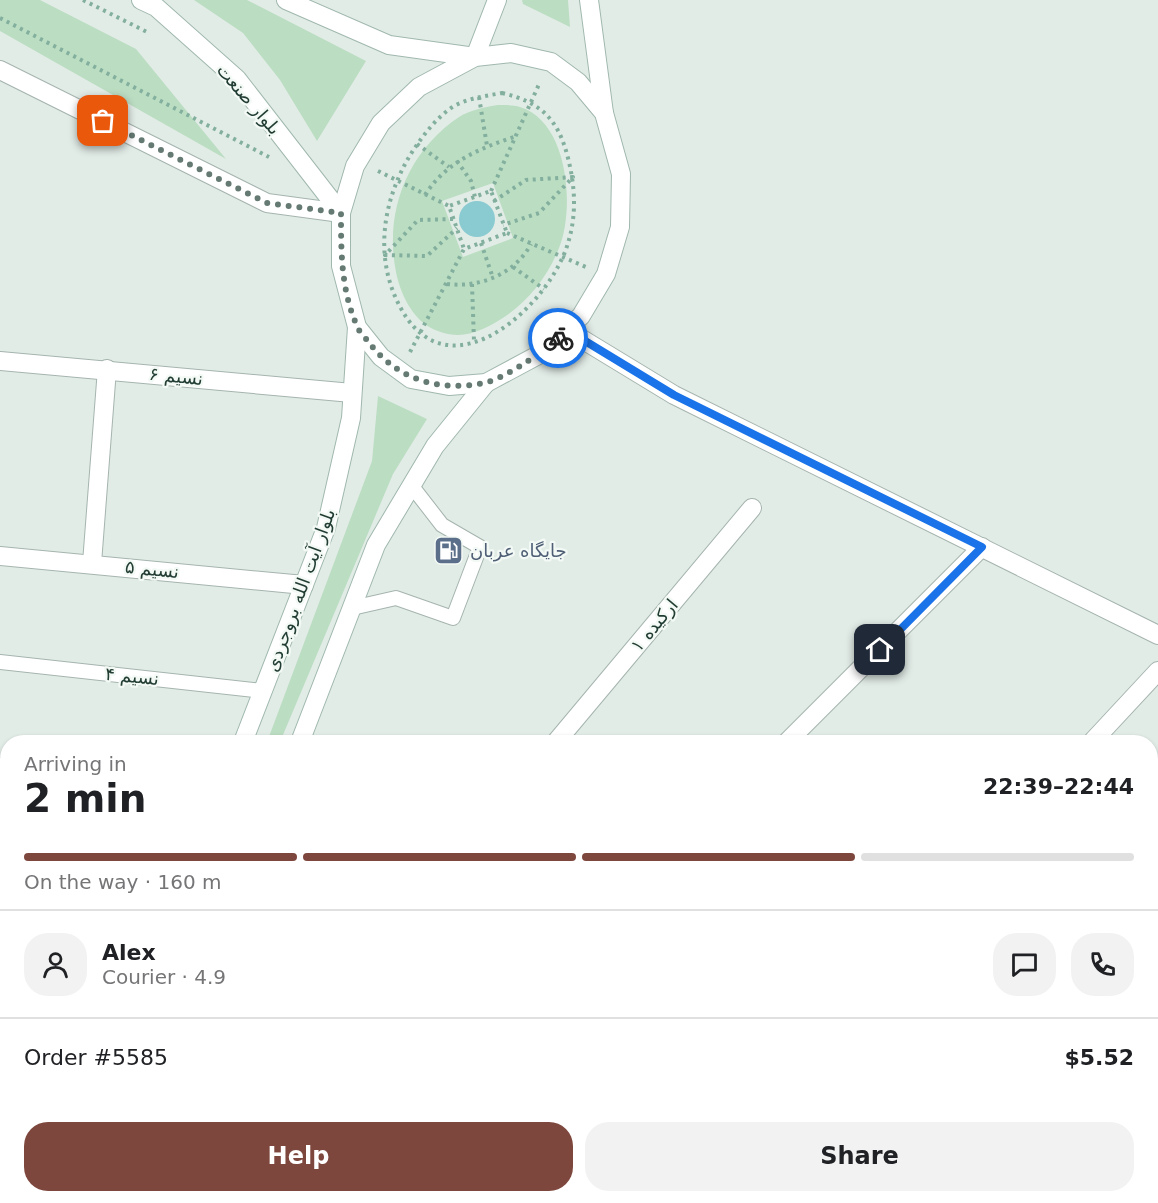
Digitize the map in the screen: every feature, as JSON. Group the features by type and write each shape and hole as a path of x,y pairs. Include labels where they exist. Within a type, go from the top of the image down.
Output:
{"street":[{"name":"بلوار صنعت","path":"141,0 156,8 237,79 341,213"},
{"path":"286,0 389,45 475,57 511,53 551,62 578,82 604,113"},
{"path":"486,383 449,386 411,379 381,357 357,327 340,266 341,213 355,166 381,123 419,87 475,57 497,0"},
{"path":"306,735 376,545 435,446 486,383 542,353 567,330 580,316 606,274 620,226 621,174 604,113 589,0"},
{"path":"0,70 267,203 341,213"},
{"name":"بلوار آیت الله بروجردی","path":"246,735 326,528 351,418 357,327"},
{"path":"567,330 674,395 1158,635"},
{"name":"نسیم ۶","path":"0,361 352,393"},
{"path":"92,563 107,369"},
{"name":"ارکیده ۱","path":"562,735 752,508"},
{"path":"794,735 982,547"},
{"name":"نسیم ۵","path":"0,556 304,585"},
{"path":"1099,735 1158,671"}],"lane":[{"path":"352,608 396,598 453,618 480,547 442,525 411,485"},
{"name":"نسیم ۴","path":"0,662 263,691"}],"path":[{"path":"83,0 153,35"},
{"path":"0,18 280,163"},
{"path":"502,93 530,102 551,119 561,136 573,177 573,217 568,244 562,257 544,289 524,312 506,327 474,341 460,345 438,344 409,322 395,298 385,255 387,212 396,180 417,144 439,117 455,106 479,97 502,93"},
{"path":"479,97 487,146"},
{"path":"530,102 491,191 507,233 562,257"},
{"path":"425,195 457,161 487,146 514,137"},
{"path":"417,144 449,168"},
{"path":"457,161 471,181 475,197"},
{"path":"494,201 526,180 573,177"},
{"path":"503,225 539,213 573,177"},
{"path":"396,180 449,206 491,191"},
{"path":"421,333 464,249 449,206"},
{"path":"385,255 418,220 453,219"},
{"path":"385,255 427,256 457,228"},
{"path":"464,249 507,233"},
{"path":"481,243 493,278"},
{"path":"447,284 472,284 493,278 513,267 531,244"},
{"path":"513,267 544,289"},
{"path":"472,284 474,341"}],"green space":[{"path":"0,0 40,0 136,49 226,159 0,31"},
{"path":"194,0 247,0 366,61 317,141 280,80 243,33"},
{"path":"522,0 568,0 570,27 523,4"},
{"path":"498,105 520,107 536,116 549,130 564,168 567,212 564,231 554,260 540,283 513,311 483,329 469,334 447,334 424,324 408,304 400,288 393,250 393,227 397,206 413,166 441,131 463,115","holes":["493,183 513,238 463,257 442,201"]},
{"path":"378,396 427,419 393,474 283,735 270,735 372,461"}],"water":[{"path":"477,201 489,207 495,219 489,231 477,237 465,231 459,219 465,207"}],"way so far":[{"path":"103,121 267,203 341,213 340,266 357,327 381,357 411,379 449,386 486,383 542,353 558,338"}],"place":[{"name":"جایگاه عربان","path":"449,550"}],"route":[{"path":"558,338 567,330 674,395 982,547 880,650"}]}
